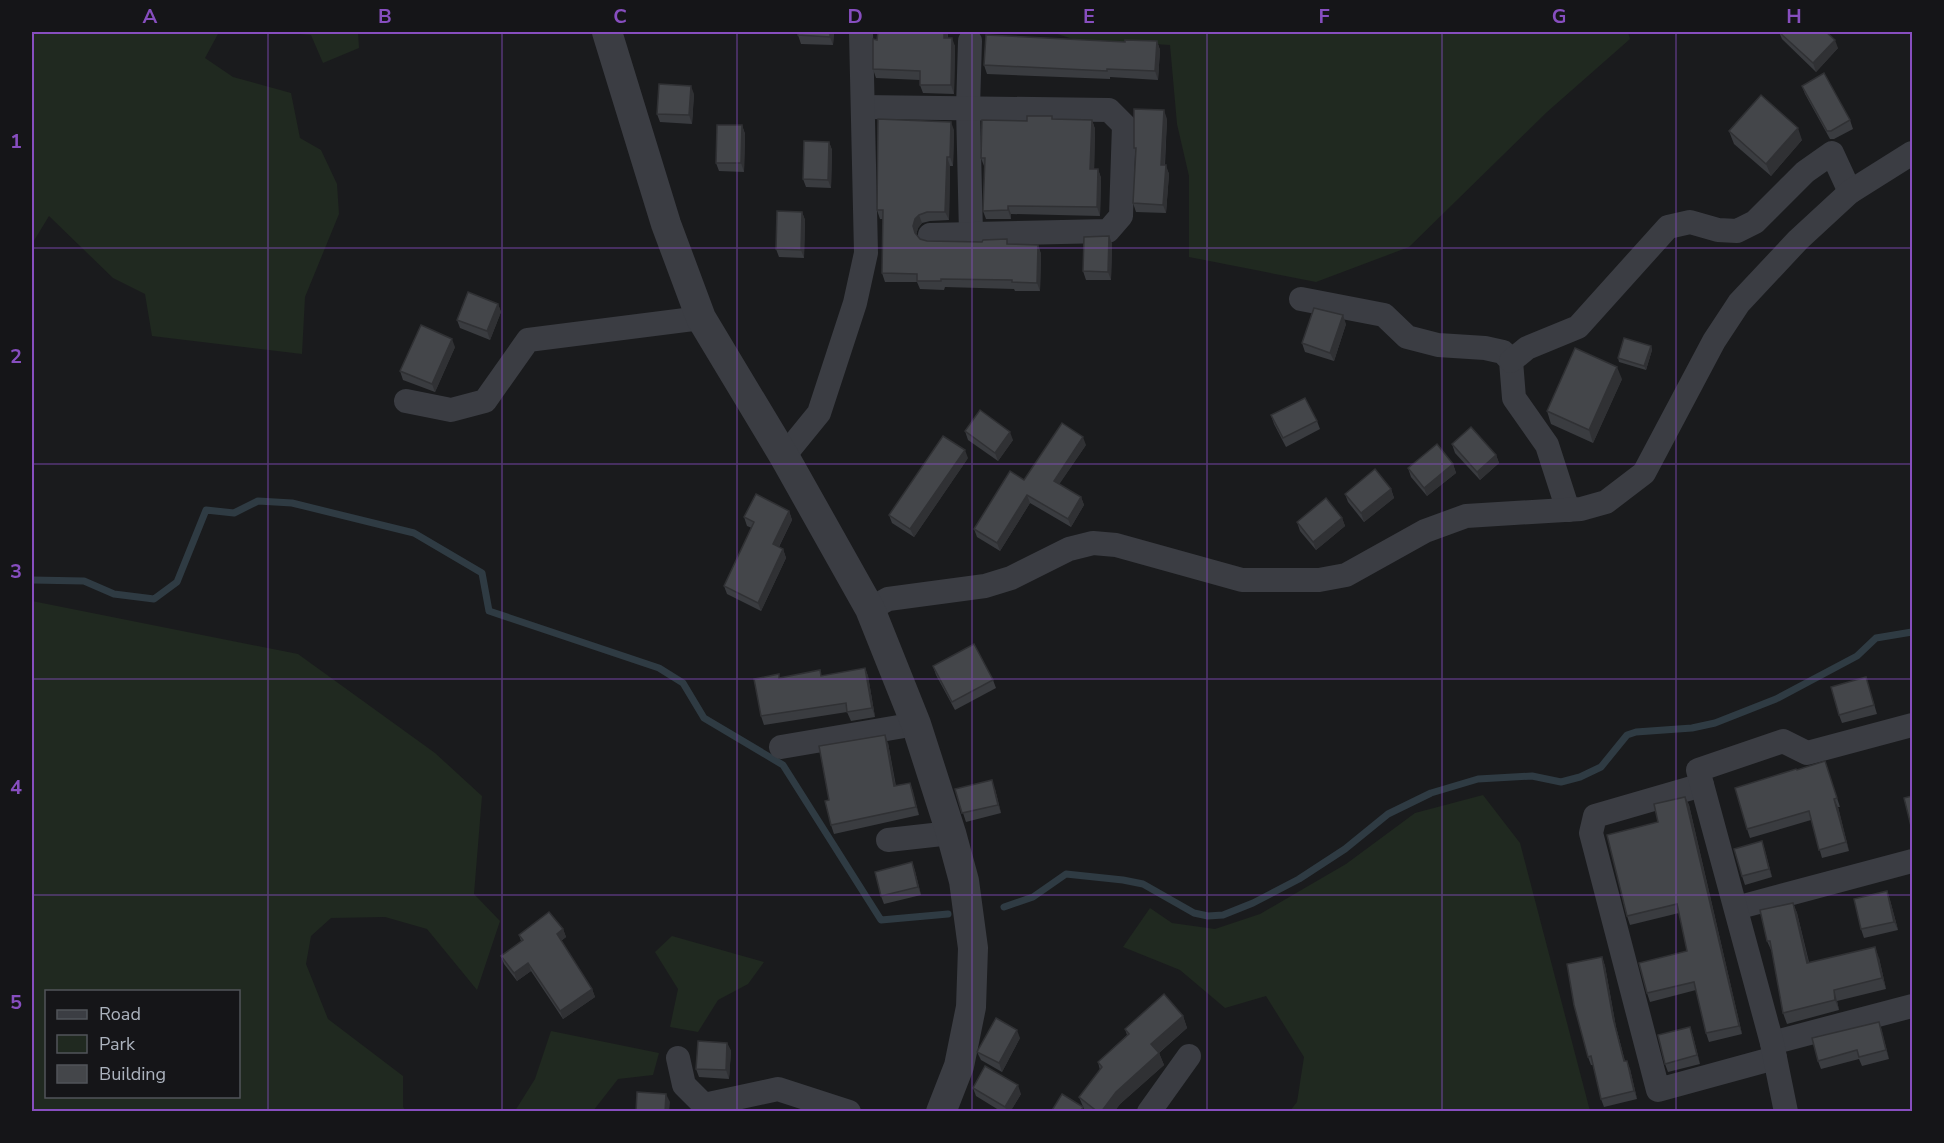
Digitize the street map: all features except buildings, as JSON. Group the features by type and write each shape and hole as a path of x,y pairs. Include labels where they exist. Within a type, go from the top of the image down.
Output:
{"street":[{"path":"607,32 666,224 701,318 784,456 870,609 916,724 951,833 964,881 973,948 971,1007 959,1066 941,1112"},
{"path":"784,456 819,413 855,303 866,253 861,32"},
{"path":"970,41 968,108 971,234"},
{"path":"863,107 1109,110 1124,125 1121,216 1108,231 930,235"},
{"path":"1511,361 1527,348 1578,327 1668,227 1690,222 1718,230 1737,231 1755,222 1805,172 1832,153 1850,192"},
{"path":"870,609 888,599 985,586 1011,578 1069,549 1093,543 1116,545 1242,580 1319,580 1346,575 1425,531 1466,516 1581,509 1606,501 1644,473 1714,341 1739,303 1798,240 1850,192 1912,153"},
{"path":"1301,299 1384,315 1407,337 1438,345 1485,348 1503,352 1511,361 1514,398 1547,445 1568,510"},
{"path":"406,401 451,410 485,401 528,340 701,318"},
{"path":"781,747 916,724"},
{"path":"1786,1112 1773,1050 1698,770 1783,741 1807,753 1912,725"},
{"path":"1702,786 1595,816 1591,833 1658,1090 1773,1050 1912,1006"},
{"path":"888,840 951,833"},
{"path":"1736,908 1912,861"},
{"path":"1149,1112 1189,1056"},
{"path":"678,1058 684,1085 704,1105 778,1089 849,1112"}],"green space":[{"path":"32,32 219,32 205,58 233,77 291,93 300,138 321,150 337,184 339,214 305,297 302,354 152,336 145,294 113,278 49,216 32,244"},
{"path":"278,32 358,32 359,48 323,63 311,35"},
{"path":"1051,32 1628,32 1630,39 1547,112 1409,247 1316,282 1189,257 1189,176 1177,124 1170,45 1073,39"},
{"path":"32,601 298,654 435,753 482,796 474,894 500,921 477,990 427,929 385,917 331,918 311,936 306,964 328,1019 403,1076 403,1107 406,1111 32,1111"},
{"path":"1483,795 1520,843 1590,1111 1290,1111 1297,1102 1304,1057 1266,996 1225,1008 1180,970 1123,947 1150,908 1172,923 1215,929 1260,914 1346,864 1415,813"},
{"path":"672,936 764,962 748,984 718,1000 698,1032 670,1027 678,989 655,952"},
{"path":"551,1031 659,1053 653,1075 618,1079 593,1111 515,1111 535,1079"}],"waterway":[{"path":"32,580 84,581 114,594 154,599 177,582 206,510 234,513 258,501 292,503 414,533 482,573 489,611 659,668 683,683 704,718 783,765 881,920 948,914"},
{"path":"1004,907 1033,897 1066,874 1143,884 1194,913 1208,916 1223,915 1253,903 1299,879 1345,849 1388,814 1431,793 1478,779 1532,776 1561,782 1580,777 1601,767 1627,735 1636,732 1692,728 1715,723 1776,699 1857,656 1876,638 1912,632"}]}
